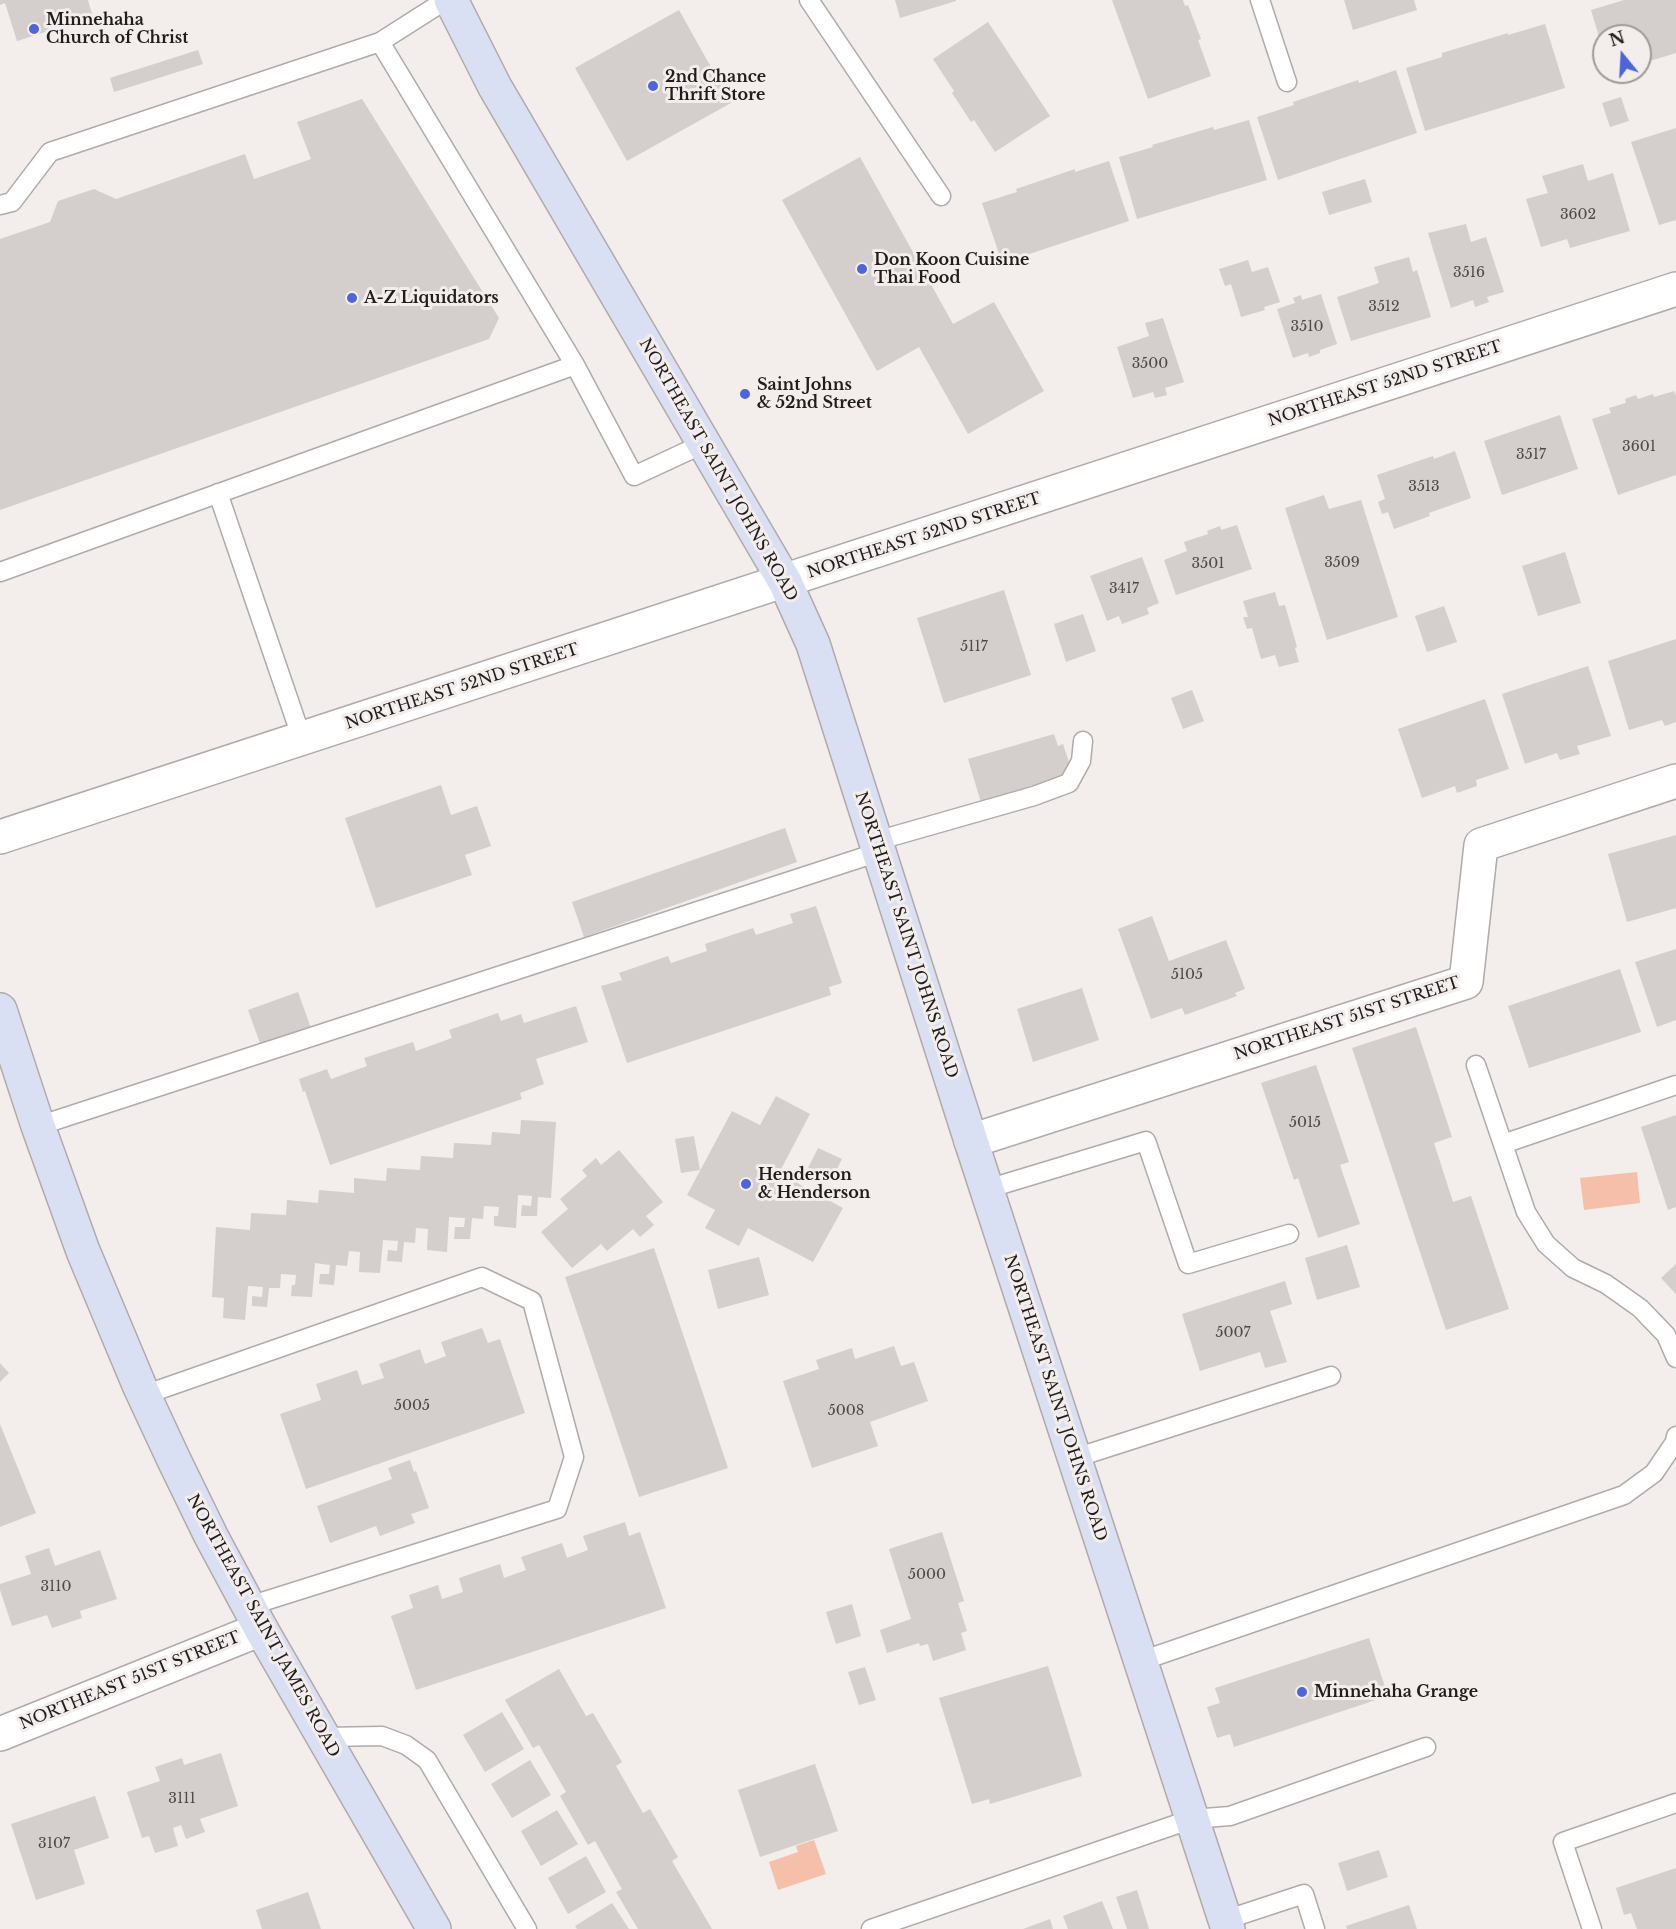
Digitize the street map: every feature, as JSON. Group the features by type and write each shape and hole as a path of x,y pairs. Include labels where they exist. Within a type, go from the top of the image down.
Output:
{"main road":[{"name":"NORTHEAST SAINT JOHNS ROAD","path":"451,0 495,87 785,582 813,644 971,1141 1226,1925"},
{"name":"NORTHEAST SAINT JAMES ROAD","path":"0,1010 38,1126 83,1251 144,1395 211,1536 434,1929"}],"street":[{"name":"NORTHEAST 52ND STREET","path":"0,837 1676,289"},
{"name":"NORTHEAST 51ST STREET","path":"971,1141 1466,982 1481,845 1676,781"},
{"name":"NORTHEAST 51ST STREET","path":"0,1734 255,1617"}],"lane":[{"path":"6,204 50,152 380,42 446,0"},
{"path":"809,0 941,196"},
{"path":"1260,0 1287,82"},
{"path":"380,42 575,365 634,476 705,443"},
{"path":"0,572 575,365"},
{"path":"218,493 302,739"},
{"path":"38,1126 1034,796 1069,783 1080,761 1083,741"},
{"path":"1476,1065 1526,1212 1546,1244 1573,1268 1606,1284 1640,1308 1666,1335 1676,1358"},
{"path":"1503,1144 1676,1085"},
{"path":"987,1189 1146,1141 1188,1264 1289,1234"},
{"path":"144,1395 482,1277 532,1301 574,1457 557,1509 255,1617"},
{"path":"1075,1458 1331,1376"},
{"path":"1141,1661 1624,1495 1654,1473 1675,1442 1676,1436"},
{"path":"324,1737 382,1736 406,1744 427,1760 527,1929"},
{"path":"872,1929 1192,1819 1230,1816 1426,1748"},
{"path":"1592,1929 1563,1842 1676,1803"},
{"path":"1226,1925 1304,1894 1315,1929"}],"shaded area":[{"path":"1637,1172 1640,1203 1584,1210 1580,1178"},
{"path":"814,1840 826,1874 778,1890 769,1862 798,1852 796,1846"}],"building":[{"name":"Minnehaha Church of Christ","path":"0,0 88,0 93,17 17,41 5,3 0,5"},
{"path":"895,0 956,0 956,1 900,18"},
{"path":"1112,0 1183,0 1185,6 1188,5 1201,39 1198,40 1211,76 1148,99"},
{"path":"1344,0 1414,0 1417,10 1353,30"},
{"path":"1624,0 1676,0 1676,53 1652,60 1652,24 1595,24 1591,10"},
{"name":"2nd Chance Thrift Store","path":"679,10 731,103 627,161 575,68"},
{"path":"988,22 1050,116 995,152 974,120 971,122 933,59"},
{"path":"1545,24 1565,88 1425,131 1406,68 1442,57 1442,53"},
{"path":"198,50 203,64 114,92 110,78"},
{"path":"1396,70 1417,133 1278,180 1257,117 1358,80 1359,83"},
{"path":"1621,97 1629,121 1610,127 1602,103"},
{"path":"362,99 499,318 489,339 0,510 0,239 50,222 58,201 94,189 116,199 245,154 254,179 311,159 297,122"},
{"path":"1249,120 1267,180 1137,219 1119,157 1213,127 1214,130"},
{"path":"1676,128 1676,220 1659,225 1631,142"},
{"path":"860,157 953,324 994,302 1044,391 968,434 919,347 877,371 782,200"},
{"path":"1109,161 1129,221 1002,263 982,203 1075,169 1075,172"},
{"path":"1583,164 1588,181 1613,173 1630,231 1570,248 1567,239 1541,247 1526,199 1548,193 1542,176"},
{"path":"1365,179 1372,202 1329,215 1322,192"},
{"path":"1466,224 1471,242 1486,237 1504,292 1487,297 1489,302 1475,307 1473,300 1451,308 1428,233"},
{"path":"1409,257 1413,272 1417,270 1431,317 1351,341 1337,297 1379,283 1374,267"},
{"path":"1248,260 1252,272 1268,267 1280,302 1264,307 1265,310 1241,317 1231,284 1225,286 1219,269"},
{"path":"1321,294 1337,344 1309,357 1308,353 1293,358 1277,309 1295,303 1293,298 1301,295 1302,300"},
{"path":"1163,318 1184,382 1165,388 1167,395 1155,398 1153,392 1133,398 1117,347 1149,336 1145,323"},
{"path":"1674,391 1676,395 1676,475 1618,495 1592,419 1611,413 1609,408 1626,403 1625,399 1636,395 1638,399"},
{"path":"1560,415 1578,469 1502,495 1484,441"},
{"path":"1455,451 1471,498 1394,529 1388,512 1382,514 1378,502 1385,499 1377,475"},
{"path":"1324,495 1329,509 1361,500 1398,617 1327,640 1285,508"},
{"path":"1237,525 1252,569 1176,595 1164,560 1187,551 1184,542 1208,534 1207,531 1220,526 1221,530"},
{"path":"1565,552 1581,603 1538,616 1522,566"},
{"path":"1142,557 1159,603 1147,608 1149,614 1122,624 1119,616 1107,621 1090,576"},
{"path":"1004,590 1031,675 944,703 917,618"},
{"path":"1275,592 1279,606 1285,605 1299,662 1279,667 1275,655 1261,659 1252,628 1247,629 1243,617 1248,617 1243,601"},
{"path":"1444,606 1457,642 1427,652 1415,616"},
{"path":"1083,614 1096,651 1066,662 1054,624"},
{"path":"1676,639 1676,722 1665,726 1662,720 1629,730 1608,661"},
{"path":"1588,666 1611,736 1577,746 1580,754 1560,760 1557,753 1525,764 1502,694"},
{"path":"1192,690 1204,721 1183,729 1171,698"},
{"path":"1485,699 1509,769 1476,780 1477,786 1457,793 1455,786 1422,798 1398,729"},
{"path":"1054,734 1058,746 1063,744 1070,765 1066,765 1070,780 982,806 968,759"},
{"path":"441,785 451,815 477,806 491,846 465,855 472,875 376,908 345,818"},
{"path":"785,828 797,862 584,937 572,902"},
{"path":"1676,835 1676,908 1627,922 1608,854"},
{"path":"816,906 842,983 829,987 831,995 627,1063 601,986 622,980 619,973 668,956 671,963 707,951 705,944 753,928 756,935 793,923 790,914"},
{"path":"1152,916 1169,961 1226,940 1245,989 1235,993 1237,996 1185,1015 1182,1008 1151,1019 1118,929"},
{"path":"1676,949 1676,1020 1657,1027 1635,962"},
{"path":"1620,969 1641,1032 1529,1068 1508,1006"},
{"path":"1082,988 1099,1040 1033,1062 1017,1009"},
{"path":"298,992 311,1028 261,1046 248,1010"},
{"path":"576,1006 588,1042 536,1059 544,1084 520,1093 522,1099 330,1165 299,1079 327,1069 331,1079 367,1066 364,1058 413,1042 416,1051 452,1038 449,1030 498,1013 501,1021 521,1014 524,1023"},
{"path":"1416,1027 1452,1137 1434,1143 1453,1202 1471,1196 1509,1309 1446,1330 1352,1048"},
{"path":"1316,1065 1349,1162 1340,1165 1360,1224 1318,1238 1298,1178 1294,1180 1261,1083"},
{"name":"Henderson & Henderson","path":"776,1096 810,1114 779,1173 843,1208 813,1262 748,1228 739,1246 705,1228 715,1210 687,1195 732,1111 760,1125"},
{"path":"1676,1115 1676,1207 1668,1210 1641,1127"},
{"path":"521,1120 556,1122 551,1198 538,1197 537,1216 521,1216 522,1205 531,1206 532,1196 518,1195 516,1228 494,1226 494,1216 498,1216 499,1207 484,1206 483,1219 472,1218 470,1239 454,1239 455,1227 464,1227 465,1218 449,1217 447,1252 427,1250 428,1229 416,1228 415,1243 404,1242 402,1262 387,1261 388,1250 397,1251 398,1241 383,1240 380,1273 359,1272 360,1252 349,1251 347,1266 336,1265 334,1285 319,1284 320,1274 329,1274 330,1265 315,1263 312,1297 291,1296 296,1275 281,1274 280,1288 269,1288 267,1307 252,1306 252,1296 262,1297 263,1287 248,1286 245,1320 223,1318 224,1298 212,1297 216,1227 250,1230 251,1213 286,1215 287,1200 318,1203 319,1190 354,1193 354,1178 386,1181 387,1168 420,1170 421,1156 453,1158 454,1143 491,1145 492,1132 520,1134"},
{"path":"694,1136 700,1170 681,1173 675,1139"},
{"path":"818,1148 842,1159 831,1181 807,1170"},
{"path":"619,1150 663,1202 646,1216 654,1225 640,1237 633,1229 607,1251 601,1244 572,1268 541,1232 568,1209 560,1199 587,1176 582,1170 596,1158 601,1165"},
{"path":"1347,1245 1360,1287 1317,1300 1305,1258"},
{"path":"654,1248 728,1468 639,1497 565,1277"},
{"path":"759,1257 769,1295 718,1309 708,1270"},
{"path":"1676,1264 1676,1294 1661,1278"},
{"path":"1285,1281 1292,1304 1270,1311 1287,1362 1265,1368 1260,1352 1200,1371 1182,1314"},
{"path":"482,1328 488,1343 500,1339 525,1413 306,1489 280,1414 321,1400 316,1384 357,1370 362,1385 384,1378 379,1364 420,1349 425,1364 446,1356 441,1342"},
{"path":"894,1346 901,1366 914,1362 928,1401 870,1422 878,1446 812,1468 783,1381 819,1369 816,1360 852,1348 855,1359"},
{"path":"0,1363 9,1373 0,1382"},
{"path":"0,1424 36,1513 0,1527"},
{"path":"410,1460 429,1508 411,1514 415,1523 380,1536 376,1526 330,1543 317,1506 392,1479 388,1468"},
{"path":"625,1522 629,1536 640,1532 666,1608 416,1690 391,1616 413,1608 409,1595 438,1585 442,1599 463,1592 459,1578 500,1564 504,1578 526,1570 521,1557 562,1543 567,1558 588,1550 583,1536"},
{"path":"942,1532 964,1601 958,1603 967,1631 961,1633 966,1650 933,1661 928,1644 920,1646 919,1643 887,1653 880,1630 911,1619 889,1549"},
{"path":"49,1548 55,1566 100,1550 117,1599 80,1611 82,1618 52,1628 47,1615 12,1626 0,1584 31,1574 25,1556"},
{"path":"852,1604 861,1636 836,1644 826,1612"},
{"name":"Minnehaha Grange","path":"1369,1638 1388,1696 1234,1747 1230,1734 1217,1738 1207,1707 1220,1703 1215,1688"},
{"path":"1048,1666 1082,1776 990,1804 989,1799 972,1804 939,1698"},
{"path":"865,1667 876,1700 859,1705 848,1672"},
{"path":"559,1669 586,1716 593,1713 622,1762 616,1766 643,1813 650,1809 678,1857 672,1861 712,1929 638,1929 616,1892 622,1889 595,1841 588,1845 560,1796 566,1792 539,1745 533,1748 505,1700"},
{"path":"502,1712 524,1749 485,1772 463,1735"},
{"path":"221,1753 238,1806 200,1819 205,1832 186,1839 181,1825 173,1828 178,1846 155,1853 149,1836 142,1838 127,1792 160,1781 155,1767 182,1758 184,1765"},
{"path":"530,1760 551,1795 512,1818 491,1784"},
{"path":"815,1764 838,1831 760,1857 738,1790"},
{"path":"95,1796 109,1838 74,1850 85,1884 36,1900 11,1824"},
{"path":"557,1810 578,1844 541,1866 521,1831"},
{"path":"1379,1850 1388,1877 1347,1891 1338,1863"},
{"path":"586,1856 606,1892 568,1914 548,1878"},
{"path":"1676,1868 1676,1929 1637,1929 1631,1913 1624,1915 1616,1888"},
{"path":"1137,1890 1149,1929 1127,1929 1116,1897"},
{"path":"308,1892 321,1929 262,1929 256,1910"},
{"path":"1102,1901 1113,1929 1068,1929 1063,1916"},
{"path":"612,1903 629,1929 577,1929 575,1926"},
{"path":"1409,1905 1417,1929 1347,1929 1346,1926"},
{"path":"1050,1919 1053,1929 1023,1929"}],"place":[{"name":"Minnehaha Church of Christ","path":"34,29"},
{"name":"2nd Chance Thrift Store","path":"653,86"},
{"name":"Don Koon Cuisine Thai Food","path":"862,269"},
{"name":"A-Z Liquidators","path":"352,298"},
{"name":"Saint Johns & 52nd Street","path":"745,394"},
{"name":"Henderson & Henderson","path":"746,1184"},
{"name":"Minnehaha Grange","path":"1302,1692"}]}
